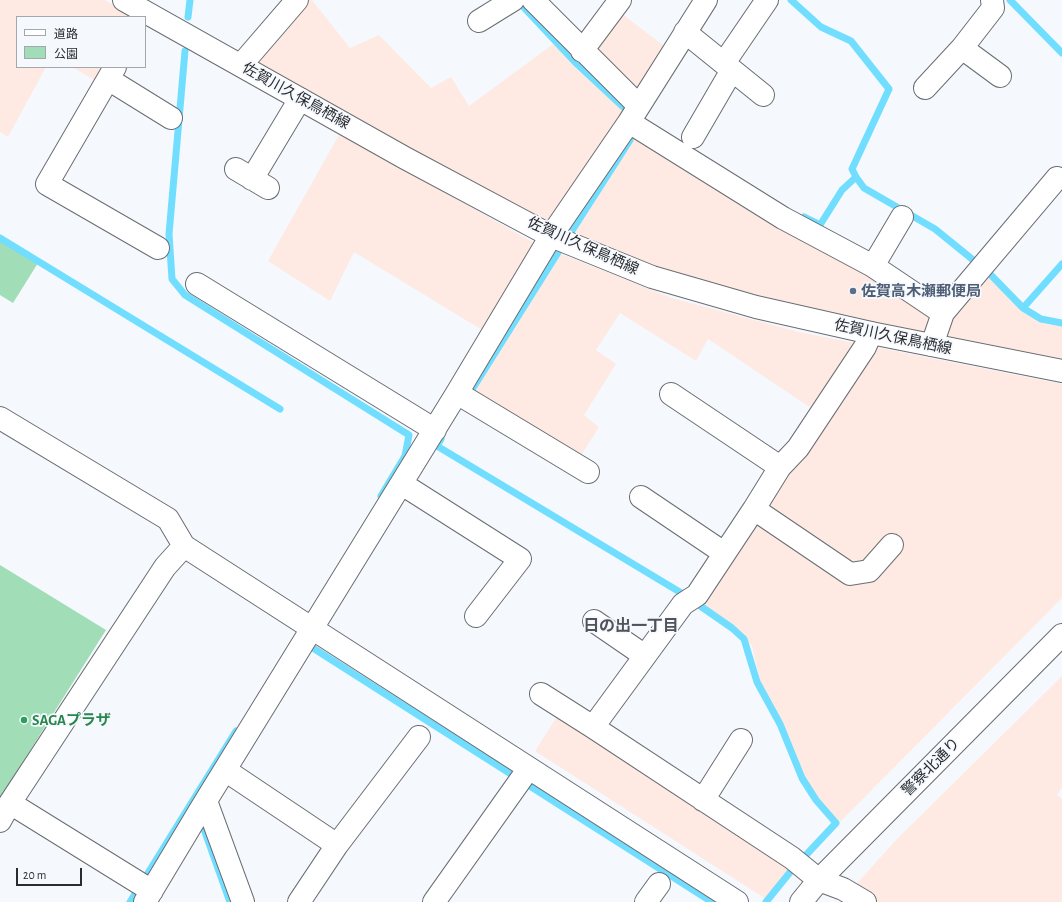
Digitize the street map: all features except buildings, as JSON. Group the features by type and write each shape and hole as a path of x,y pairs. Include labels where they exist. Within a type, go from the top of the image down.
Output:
{"street":[{"name":"佐賀川久保鳥栖線","path":"124,0 146,15 241,66 405,158 552,236 652,276 756,307 872,333 1062,371"},
{"path":"241,66 297,0"},
{"path":"533,0 582,51 637,121 783,218 873,266 943,313"},
{"path":"582,51 620,0"},
{"path":"184,546 165,566 5,812 144,890 201,809 305,632 402,484 435,430 465,398 552,236 637,121 685,32 706,0"},
{"path":"693,137 728,67 767,0"},
{"path":"925,88 962,48 993,8 992,0"},
{"path":"479,22 511,1"},
{"path":"685,32 763,95"},
{"path":"962,48 1000,76"},
{"path":"158,248 47,184 112,73 171,118"},
{"path":"252,179 300,99"},
{"path":"932,345 943,313 1056,178"},
{"path":"873,266 902,217"},
{"path":"197,284 435,430"},
{"path":"593,727 724,553 780,467 798,448 865,347 872,333"},
{"path":"671,394 780,467"},
{"path":"465,398 588,472"},
{"path":"0,418 168,519 184,546 305,632 523,776 737,902"},
{"path":"402,484 520,558 476,616"},
{"path":"641,497 724,553"},
{"path":"754,509 850,574 870,571 892,545"},
{"path":"594,621 645,656"},
{"name":"警察北通り","path":"801,902 819,880 1062,635"},
{"path":"540,694 593,727 798,862 819,880 843,889 865,902"},
{"path":"299,902 337,845 419,737"},
{"path":"703,800 741,740"},
{"path":"225,770 337,845"},
{"path":"434,902 523,776"},
{"path":"201,809 242,902"},
{"path":"646,902 659,884"}],"shaded area":[{"path":"0,0 105,0 133,16 16,16 16,68 45,68 8,137 0,132"},
{"path":"304,0 312,0 350,48 379,35 431,88 451,77 469,106 560,39 579,59 617,10 681,59 635,130 953,313 988,268 1045,324 1062,326 1062,360 806,310 635,263 543,223 251,58"},
{"path":"74,68 106,68 98,82"},
{"path":"340,133 536,244 672,298 799,332 1062,384 1062,598 838,824 803,779 760,682 752,646 699,601 826,418 708,339 696,361 620,313 596,350 616,364 584,415 599,427 577,462 456,385 487,333 354,252 330,301 268,261"},
{"path":"1062,676 1062,787 1057,795 1062,799 1062,902 840,902 897,839"},
{"path":"558,715 798,869 769,901 535,751"}],"green space":[{"path":"0,240 38,263 13,303 0,295"},
{"name":"SAGAプラザ","path":"0,565 106,630 0,798"}],"waterway":[{"path":"188,17 190,0"},
{"path":"517,0 577,64 632,114"},
{"path":"791,0 821,27 851,41 889,89 852,169 864,188 935,229 988,272 1023,308 1041,319 1062,323"},
{"path":"1010,0 1062,53"},
{"path":"185,51 169,234 172,279 185,295 409,435 405,456 381,496"},
{"path":"571,232 630,140"},
{"path":"804,217 820,225 842,190 856,177"},
{"path":"0,238 280,409"},
{"path":"468,396 559,251"},
{"path":"1023,308 1062,264"},
{"path":"441,439 437,446 683,594 732,628 744,639 757,682 780,724 802,778 816,800 836,823 791,871 766,902"},
{"path":"305,643 712,902"},
{"path":"130,902 236,731"},
{"path":"200,818 230,902"}],"place":[{"name":"佐賀高木瀬郵便局","path":"853,291"},
{"name":"SAGAプラザ","path":"24,720"}],"district":[{"name":"日の出一丁目","path":"631,626"}]}
